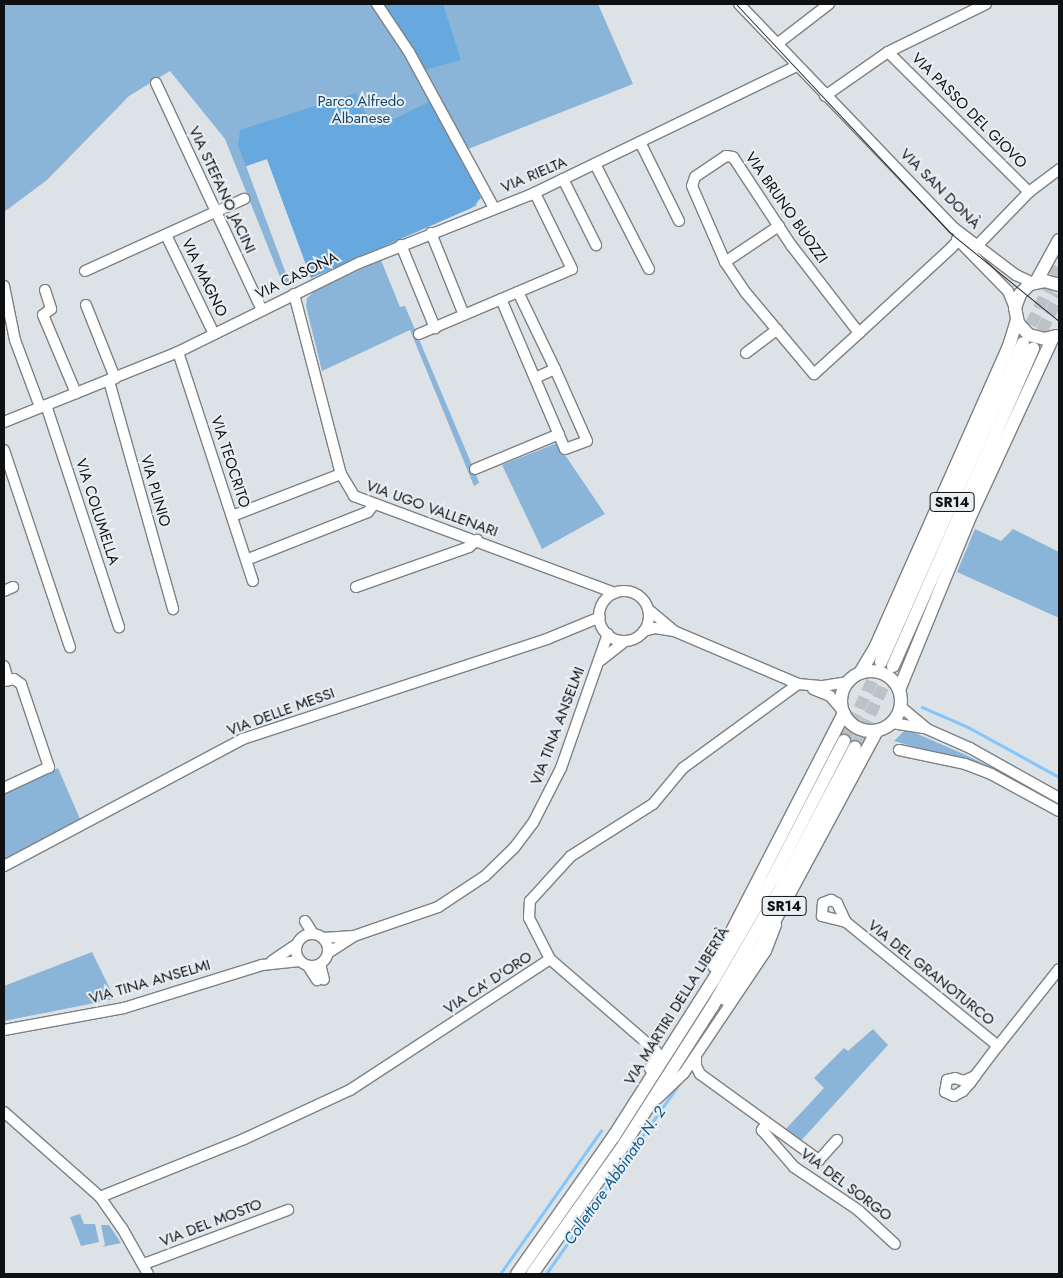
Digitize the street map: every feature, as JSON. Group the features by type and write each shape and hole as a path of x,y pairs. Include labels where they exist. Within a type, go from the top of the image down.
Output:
{"main road":[{"path":"860,673 879,672 894,682 899,690 901,707 892,723 877,731 857,728 843,712 843,691 847,682 860,673 876,646 1009,346 1020,294 1035,282 1059,240"},
{"name":"VIA SAN DONÀ","path":"1035,282 1059,285"},
{"name":"VIA SAN DONÀ","path":"1016,314 1033,336 1057,337"},
{"path":"899,690 969,519 1057,337"},
{"name":"SR14","path":"887,664 1028,346"},
{"name":"SR14","path":"685,1027 730,930 826,751 843,712"},
{"name":"SR14","path":"679,1071 779,916 877,731"},
{"name":"VIA MARTIRI DELLA LIBERTÀ","path":"517,1274 646,1088 685,1027 849,744 777,895 679,1071 649,1106 532,1274"}],"street":[{"name":"VIA RIELTA","path":"377,4 413,58 494,208 535,193 796,66"},
{"name":"VIA SAN DONÀ","path":"739,4 824,96 961,238"},
{"path":"776,44 830,4"},
{"path":"824,96 888,52 986,4"},
{"name":"VIA PASSO DEL GIOVO","path":"888,52 1029,192"},
{"name":"VIA STEFANO JACINI","path":"156,83 262,310"},
{"name":"VIA SAN DONÀ","path":"854,127 864,140 974,249 1008,292 1016,314"},
{"path":"640,142 679,220"},
{"name":"VIA BRUNO BUOZZI","path":"859,333 779,226 735,159 726,156 696,177 692,186 725,262 777,330 814,374 859,333 961,238"},
{"path":"595,164 649,269"},
{"path":"974,249 1029,192 1059,169"},
{"path":"563,179 596,245"},
{"path":"419,334 572,268 535,193"},
{"path":"85,271 244,200"},
{"name":"VIA CASONA","path":"4,422 178,352 294,294 401,245 494,208"},
{"path":"725,262 779,226"},
{"path":"431,232 464,315"},
{"name":"VIA MAGNO","path":"166,235 214,334"},
{"path":"401,245 435,328"},
{"name":"VIA SAN DONÀ","path":"974,249 1035,282"},
{"path":"4,286 15,340 43,406"},
{"path":"45,290 51,309 43,315 76,393"},
{"path":"501,299 565,449 587,441 518,292"},
{"name":"VIA UGO VALLENARI","path":"294,294 341,474 354,496 373,505 477,540 586,585 615,593"},
{"path":"86,305 112,379"},
{"path":"746,353 777,330"},
{"name":"VIA TEOCRITO","path":"178,352 253,581"},
{"path":"535,378 555,369"},
{"name":"VIA PLINIO","path":"112,379 173,610"},
{"name":"VIA COLUMELLA","path":"43,406 119,627"},
{"path":"475,469 559,434"},
{"path":"4,450 70,647"},
{"path":"232,516 341,474"},
{"path":"246,560 368,512 373,505"},
{"path":"356,587 460,550 477,540"},
{"name":"VIA UGO VALLENARI","path":"586,585 603,604"},
{"path":"674,631 648,609 633,593 615,593 603,604 601,621 608,634 624,641 655,628 674,631 830,696 843,712"},
{"path":"644,631 650,617 648,609"},
{"name":"VIA DELLE MESSI","path":"4,866 243,739 547,640 585,622 601,621"},
{"name":"VIA TINA ANSELMI","path":"354,936 438,907 485,876 514,848 533,823 561,768 608,634"},
{"name":"VIA TINA ANSELMI","path":"600,661 624,641"},
{"path":"4,666 6,680 18,681 23,688 49,767 4,788"},
{"path":"800,684 831,686 847,682"},
{"name":"VIA CA' D'ORO","path":"100,1197 244,1139 350,1090 550,959 528,912 530,901 543,884 580,850 653,804 690,763 800,684"},
{"path":"901,707 927,728 970,748 1059,798"},
{"path":"892,723 927,728"},
{"path":"899,750 956,762 991,774 1059,811"},
{"path":"679,1071 696,1055 766,951 779,916"},
{"path":"328,953 318,936 303,922 296,954 320,980 320,964 328,953 354,936"},
{"name":"VIA DEL GRANOTURCO","path":"846,922 998,1046"},
{"path":"264,964 299,941 318,936 354,936"},
{"path":"550,959 658,1054 646,1088"},
{"path":"264,964 320,964"},
{"name":"VIA TINA ANSELMI","path":"7,1031 124,1008 264,964"},
{"name":"VIA DEL GRANOTURCO","path":"975,1076 1059,968"},
{"name":"VIA DEL SORGO","path":"696,1055 696,1066 700,1074 765,1126"},
{"name":"VIA DEL SORGO","path":"679,1071 819,1160 837,1140"},
{"path":"4,1112 100,1197 144,1264 148,1274"},
{"name":"VIA DEL SORGO","path":"765,1126 762,1130 794,1167 858,1210 895,1244"},
{"name":"VIA DEL MOSTO","path":"144,1264 288,1210"}],"green space":[{"name":"Parco Alfredo Albanese","path":"4,4 598,4 633,84 458,153 480,193 476,206 311,278 267,159 246,166 288,279 291,278 293,283 284,287 225,139 170,71 129,96 47,180 4,212"},
{"path":"382,4 443,4 461,60 424,70"},
{"path":"356,93 373,129 435,99 464,151 458,154 481,198 471,208 311,278 267,159 246,166 238,146 240,130"},
{"path":"381,260 400,307 405,306 477,477 479,483 474,486 410,330 322,371 306,306 307,298 316,290"},
{"path":"557,443 605,514 542,549 502,465"},
{"path":"975,529 1001,541 1013,529 1059,552 1059,618 957,572"},
{"path":"906,729 966,755 1022,783 966,762 894,741"},
{"path":"58,768 80,819 4,860 4,794"},
{"path":"92,952 115,999 4,1021 4,986"},
{"path":"873,1029 888,1045 799,1143 783,1132 824,1088 814,1078 844,1048 848,1051"},
{"path":"80,1214 84,1224 95,1224 99,1242 81,1246 70,1217"},
{"path":"101,1225 109,1225 121,1243 102,1247 105,1245"}],"waterway":[{"path":"922,707 970,728 1059,777"},
{"name":"Collettore Abbinato N. 2","path":"546,1274 679,1084"},
{"path":"500,1274 601,1131"}],"tunnel":[{"path":"1023,341 1059,267"},
{"path":"1034,347 1059,295"},
{"path":"844,741 881,662"},
{"path":"855,747 893,666"}],"tram line":[{"path":"736,4 949,232 1059,321"}]}
